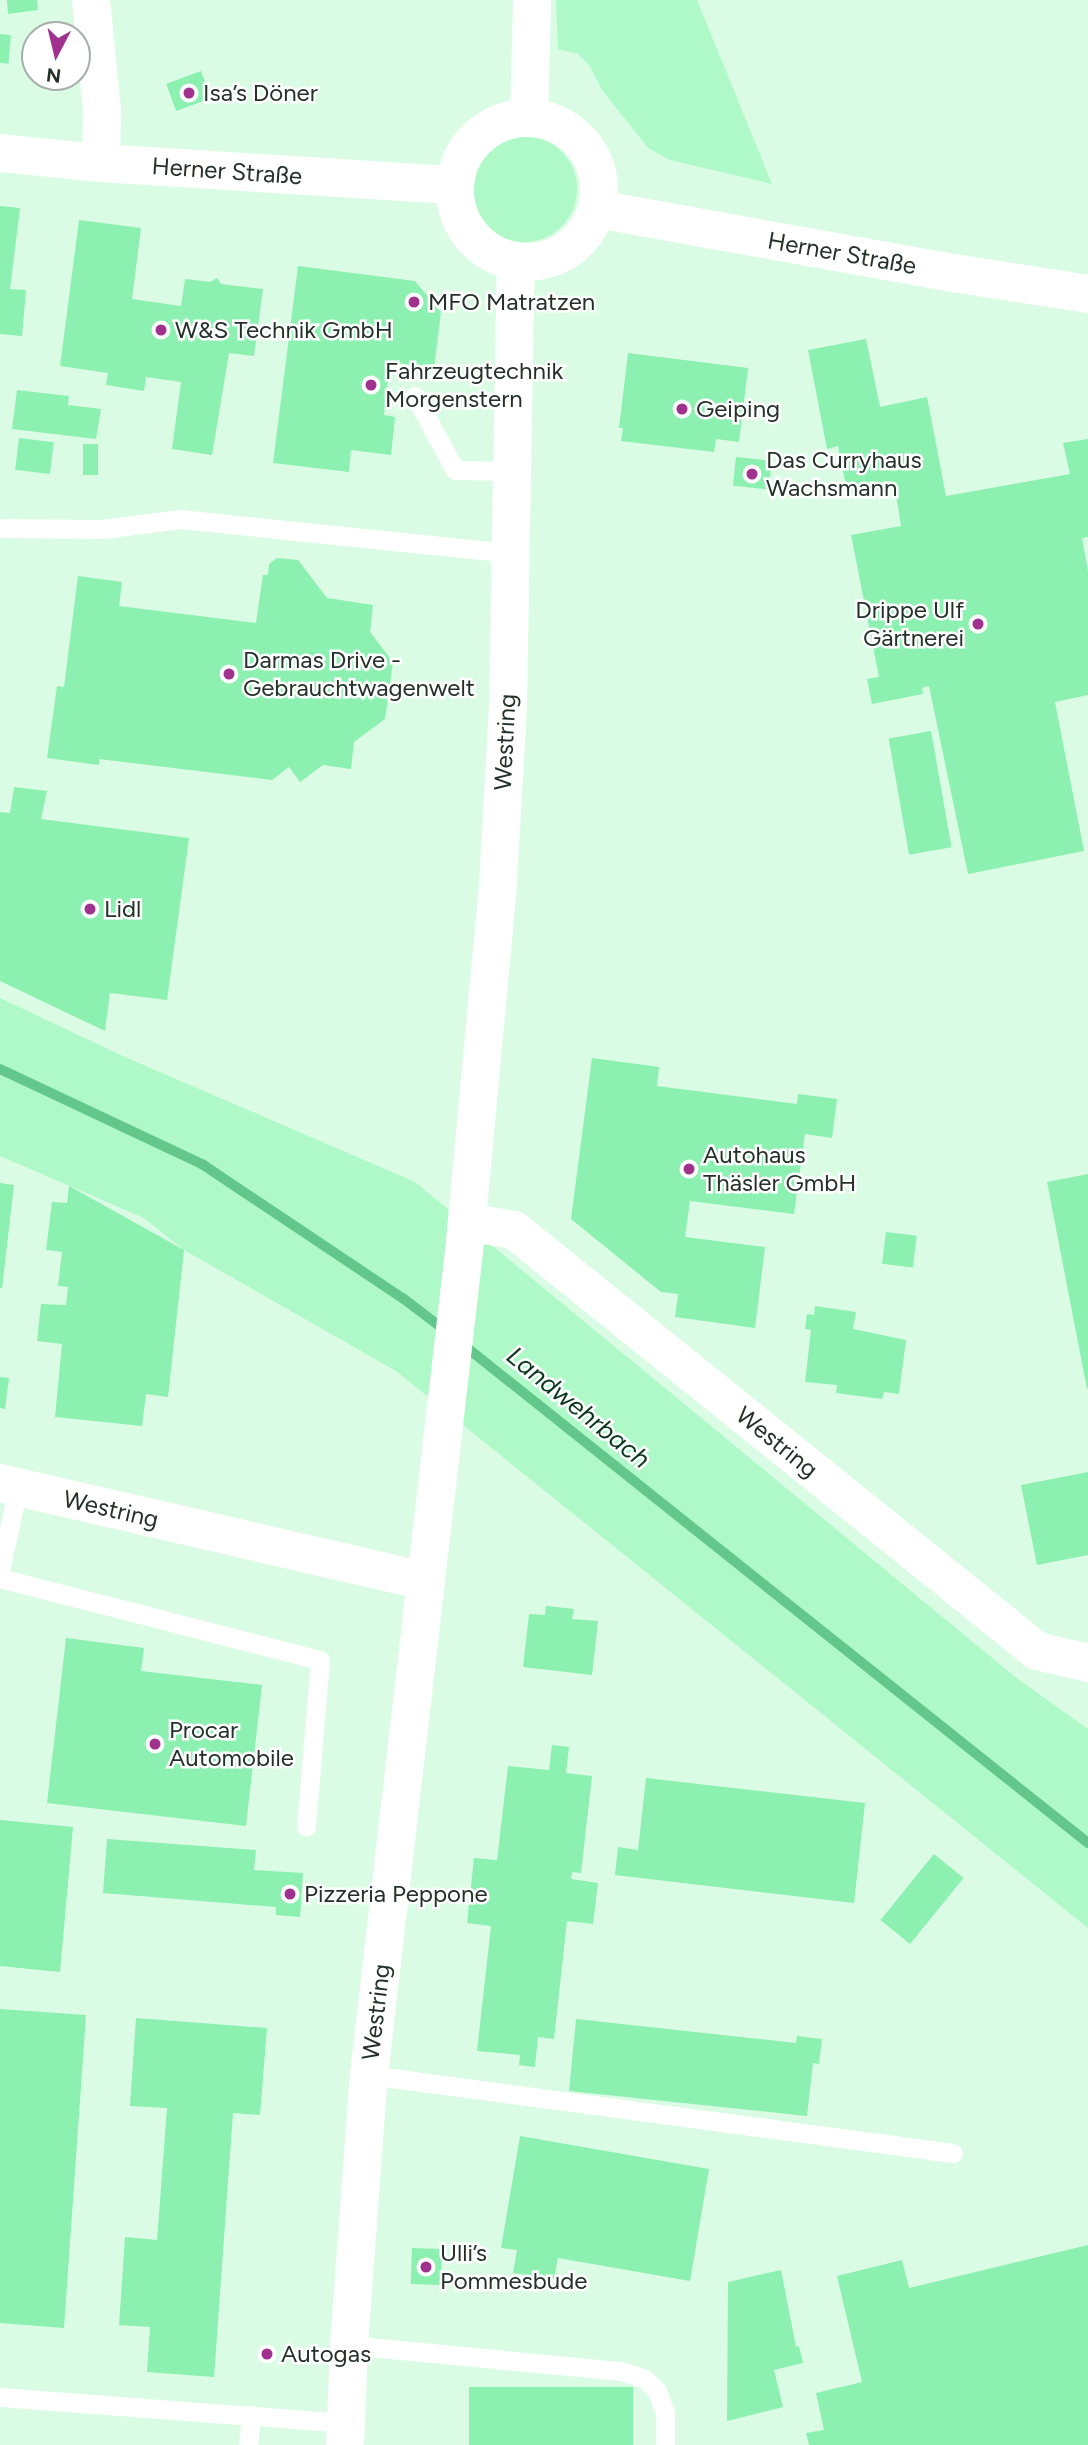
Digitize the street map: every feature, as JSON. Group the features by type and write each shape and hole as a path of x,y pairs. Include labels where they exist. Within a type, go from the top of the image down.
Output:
{"main road":[{"path":"91,0 102,110 101,163"},
{"path":"529,118 532,0"},
{"path":"514,118 529,118 551,121 565,128 587,149 599,178 597,209 589,230 573,246 555,257 533,263 493,255 467,231 459,215 454,185 461,158 474,140 492,126 514,118"},
{"name":"Herner Straße","path":"0,153 101,163 454,185"},
{"name":"Herner Straße","path":"597,209 941,271 1088,294"},
{"name":"Westring","path":"346,2434 349,2346 369,2075 465,1237 498,884 508,705 516,261"},
{"name":"Westring","path":"465,1237 514,1230 1037,1651 1088,1663"},
{"name":"Westring","path":"9,1486 426,1581"}],"lane":[{"path":"415,396 455,470 514,471"},
{"path":"0,528 102,529 180,519 511,553"},
{"path":"0,1571 9,1486"},
{"path":"0,1578 320,1660 306,1826"},
{"path":"369,2075 953,2153"},
{"path":"349,2346 621,2371 645,2379 657,2391 665,2413 665,2445"},
{"path":"0,2397 251,2416 346,2434"},
{"path":"248,2445 251,2416"}],"green space":[{"path":"556,0 697,0 772,184 670,160 648,148 602,90 590,66 578,54 558,49"},
{"path":"524,136 544,140 562,151 573,169 577,189 573,209 562,227 544,238 524,242 504,238 486,227 475,209 471,189 475,169 486,151 504,140"},
{"path":"0,998 125,1057 415,1182 1014,1676 1088,1729 1088,1928 396,1371 184,1250 144,1218 0,1156"}],"building":[{"path":"7,0 37,0 38,10 8,14"},
{"path":"0,34 11,35 8,64 0,63"},
{"name":"Isa’s Döner","path":"201,71 211,98 176,111 166,84"},
{"path":"0,206 20,208 10,289 26,290 22,336 0,334"},
{"name":"W&S Technik GmbH","path":"79,220 141,228 132,299 181,306 185,279 210,282 217,278 221,284 263,289 254,356 229,353 212,455 172,449 181,382 146,377 144,391 106,385 108,373 60,366"},
{"path":"298,266 415,281 441,312 434,368 390,362 384,415 395,417 391,455 351,450 349,472 273,463"},
{"name":"Drippe Ulf Gärtnerei","path":"866,339 880,407 927,397 946,496 1070,474 1063,443 1088,439 1088,537 1082,538 1088,571 1088,695 1055,702 1084,851 968,874 929,686 922,688 923,694 872,704 867,679 879,677 851,535 901,526 895,487 848,496 838,446 827,449 808,350"},
{"name":"Geiping","path":"628,353 748,368 739,442 716,439 714,452 621,441 623,428 619,428"},
{"path":"17,390 69,396 68,405 101,409 96,439 12,429"},
{"path":"19,438 54,442 50,474 15,470"},
{"path":"83,444 98,444 98,475 83,475"},
{"name":"Das Curryhaus Wachsmann","path":"736,457 772,461 769,490 733,486"},
{"name":"Darmas Drive - Gebrauchtwagenwelt","path":"277,558 298,560 327,598 373,605 370,632 393,662 385,719 354,742 351,769 323,765 300,782 289,767 272,780 99,759 99,765 47,758 57,686 64,687 78,576 122,582 119,606 256,623 263,575 268,575 269,564"},
{"path":"931,731 951,847 909,855 889,738"},
{"name":"Lidl","path":"14,787 47,791 41,819 189,838 167,1000 110,993 105,1031 0,981 0,812 10,813"},
{"name":"Autohaus Thäsler GmbH","path":"592,1058 659,1067 657,1086 797,1104 798,1094 837,1099 832,1138 805,1134 794,1214 690,1201 685,1237 765,1247 755,1328 675,1317 678,1294 661,1292 571,1219"},
{"path":"1088,1174 1088,1388 1087,1389 1047,1182"},
{"path":"0,1183 14,1185 2,1288 0,1288"},
{"path":"69,1186 184,1250 168,1397 146,1394 142,1426 55,1417 62,1344 37,1341 41,1304 66,1305 68,1287 58,1286 62,1252 46,1250 52,1202 67,1203"},
{"path":"886,1232 917,1236 913,1268 882,1264"},
{"path":"815,1306 856,1312 853,1329 906,1340 899,1394 884,1392 882,1399 836,1393 837,1385 805,1382 811,1330 805,1329 807,1314 814,1315"},
{"path":"0,1377 9,1378 5,1409 0,1408"},
{"path":"1088,1472 1088,1555 1037,1565 1021,1485"},
{"path":"546,1606 574,1609 572,1619 598,1621 592,1675 523,1667 529,1614 545,1615"},
{"name":"Procar Automobile","path":"66,1638 144,1648 141,1671 262,1685 246,1826 47,1803"},
{"path":"552,1745 569,1747 566,1773 592,1776 581,1873 572,1872 571,1879 598,1883 593,1924 567,1921 554,2039 538,2037 535,2067 519,2065 520,2055 477,2051 491,1926 467,1923 474,1858 497,1860 508,1766 549,1770"},
{"path":"646,1778 865,1803 854,1903 615,1875 618,1847 638,1850"},
{"path":"0,1820 73,1827 60,1972 0,1966"},
{"path":"107,1839 256,1850 254,1870 303,1873 300,1917 276,1915 276,1907 103,1893"},
{"path":"934,1854 964,1878 910,1944 881,1920"},
{"path":"0,2009 86,2015 64,2328 0,2323"},
{"path":"136,2018 267,2028 260,2115 233,2113 214,2377 147,2372 150,2327 119,2325 125,2237 157,2240 167,2108 130,2106"},
{"path":"576,2019 796,2043 797,2036 822,2039 819,2064 813,2063 807,2116 569,2091"},
{"path":"520,2136 709,2169 690,2281 558,2258 554,2279 513,2273 517,2250 501,2248"},
{"path":"1088,2245 1088,2445 809,2445 806,2433 824,2430 816,2393 862,2382 837,2276 902,2260 909,2288"},
{"name":"Ulli’s Pommesbude","path":"412,2248 442,2249 441,2285 411,2284"},
{"path":"781,2270 796,2347 799,2346 803,2363 774,2370 783,2407 727,2421 728,2282"},
{"path":"469,2387 633,2387 633,2445 469,2445"}],"waterway":[{"name":"Landwehrbach","path":"0,1069 202,1164 404,1299 446,1331"},
{"name":"Landwehrbach","path":"461,1343 1088,1843"}],"place":[{"name":"Isa’s Döner","path":"189,93"},
{"name":"MFO Matratzen","path":"414,302"},
{"name":"W&S Technik GmbH","path":"161,330"},
{"name":"Fahrzeugtechnik Morgenstern","path":"371,385"},
{"name":"Geiping","path":"682,409"},
{"name":"Das Curryhaus Wachsmann","path":"752,474"},
{"name":"Drippe Ulf Gärtnerei","path":"978,624"},
{"name":"Darmas Drive - Gebrauchtwagenwelt","path":"229,674"},
{"name":"Lidl","path":"90,909"},
{"name":"Autohaus Thäsler GmbH","path":"689,1169"},
{"name":"Procar Automobile","path":"155,1744"},
{"name":"Pizzeria Peppone","path":"290,1894"},
{"name":"Ulli’s Pommesbude","path":"426,2267"},
{"name":"Autogas","path":"267,2354"}]}
